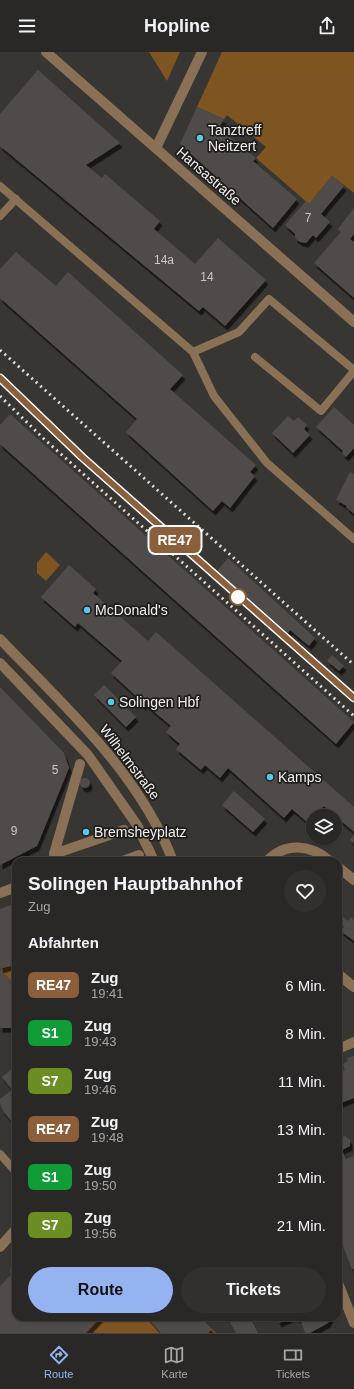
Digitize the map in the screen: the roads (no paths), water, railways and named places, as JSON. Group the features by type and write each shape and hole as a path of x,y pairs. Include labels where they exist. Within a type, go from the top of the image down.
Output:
{"street":[{"name":"Hansastraße","path":"46,52 354,322"},
{"path":"156,148 202,52"},
{"name":"Wilhelmstraße","path":"0,639 99,742 128,779 154,818 171,857"},
{"path":"0,663 88,755 136,825 152,857"},
{"path":"56,857 80,764"},
{"path":"56,857 124,830"},
{"path":"272,857 282,850 298,847 316,851 324,857"},
{"path":"134,857 139,855"},
{"path":"342,870 354,880"},
{"path":"0,893 12,888"},
{"path":"342,977 354,987"},
{"path":"342,1047 354,1042"},
{"path":"0,1247 12,1234"},
{"path":"342,1292 354,1323"}],"lane":[{"path":"0,186 193,352 214,396 267,462 354,539"},
{"path":"0,216 16,199"},
{"path":"193,352 239,332 269,299 354,370 321,411 255,357"},
{"path":"0,1154 12,1168"}],"railway":[{"path":"0,350 354,665"},
{"path":"0,378 82,457 354,698"},
{"path":"0,396 43,438 354,716"}],"train":[{"name":"RE47","path":"0,378 50,428 82,457 237,596 354,698"}],"place":[{"name":"Tanztreff Neitzert","path":"200,138"},
{"name":"McDonald's","path":"87,610"},
{"name":"Solingen Hbf","path":"111,702"},
{"name":"Kamps","path":"270,777"},
{"name":"Bremsheyplatz","path":"86,832"}]}
